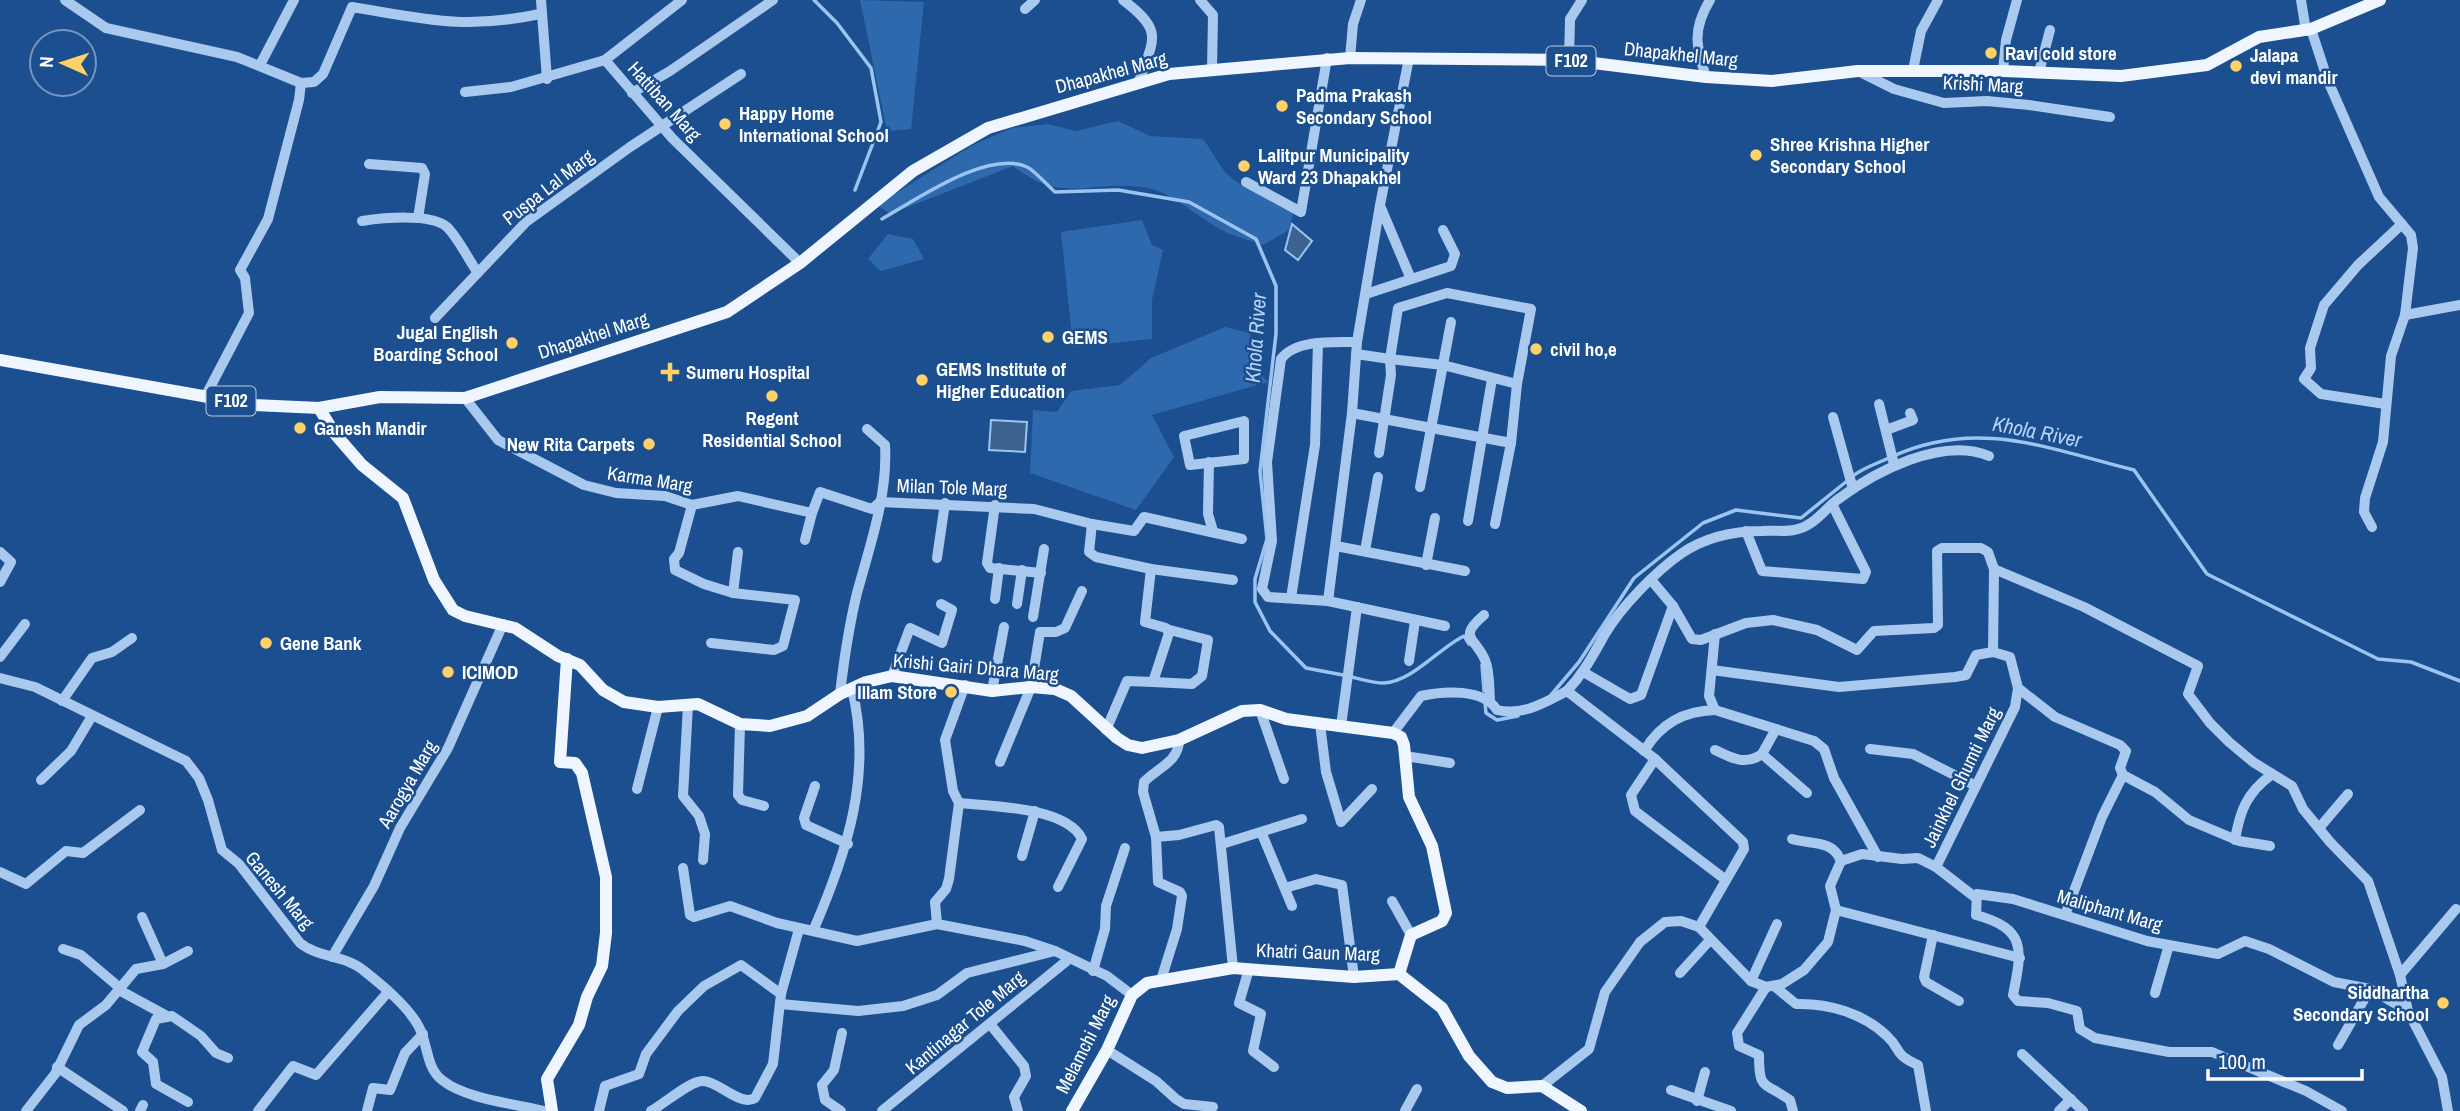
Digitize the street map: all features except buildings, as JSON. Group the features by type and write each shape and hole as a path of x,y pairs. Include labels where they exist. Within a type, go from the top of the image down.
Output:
{"main road":[{"name":"Dhapakhel Marg","path":"0,360 253,405 319,408 380,397 465,398 727,312 800,263 913,172 988,128 1139,81 1327,58 1569,60 1706,77 1772,81 1858,71 1913,70 2121,76 2207,65 2259,37 2309,30 2379,0"},
{"name":"Krishi Gairi Dhara Marg","path":"319,408 335,433 362,465 404,498 435,580 453,610 465,616 503,624 587,671 612,697 636,705 688,705 710,708 740,724 784,724 807,716 846,691 892,676 992,691 1031,687 1055,689 1071,696 1106,730 1128,745 1142,748 1178,740 1242,711 1260,710 1321,724 1394,733"},
{"path":"552,1111 547,1079 574,1035 602,966 608,909 606,877 582,773 575,763 560,762 567,659"},
{"path":"1394,733 1401,737 1409,797 1432,846 1446,912 1442,920 1411,935 1399,974"},
{"name":"Khatri Gaun Marg","path":"1132,995 1147,983 1233,968 1354,977 1399,974 1442,1008 1469,1056 1492,1082 1507,1088 1542,1086"},
{"name":"Melamchi Marg","path":"1072,1111 1107,1050 1132,995"},
{"path":"1542,1086 1581,1111"}],"street":[{"path":"65,0 106,28 260,65 300,83 314,82 323,74 352,7 450,23 477,24 540,14"},
{"path":"260,65 294,0"},
{"path":"372,12 377,0"},
{"path":"541,0 547,79"},
{"path":"605,60 682,0"},
{"path":"632,93 670,71 773,0"},
{"path":"1024,9 1035,0"},
{"path":"1123,0 1137,9 1152,26 1153,40 1139,81"},
{"path":"1200,0 1213,15 1212,70"},
{"path":"1350,58 1353,24 1360,0"},
{"path":"1569,60 1570,19 1582,0"},
{"path":"1706,77 1696,44 1701,15 1710,0"},
{"path":"1913,70 1921,31 1938,0"},
{"path":"2003,71 2008,30 2017,0"},
{"path":"2301,0 2328,81 2379,197 2411,235 2413,248 2405,315 2391,356 2383,443 2365,498 2364,512 2372,527"},
{"path":"2039,72 2050,30"},
{"path":"1246,182 1301,212 1327,58"},
{"path":"1328,601 1352,413 1357,348 1380,205 1409,58"},
{"name":"Hattiban Marg","path":"464,92 494,91 547,79 605,60 663,126 800,263"},
{"name":"Krishi Marg","path":"1858,71 1894,89 1944,103 2008,103 2110,117"},
{"name":"Puspa Lal Marg","path":"435,318 526,222 741,75"},
{"path":"205,397 249,313 245,278 240,270 268,219 291,136 300,83"},
{"path":"369,164 422,168 425,174 418,218"},
{"path":"1380,205 1410,279"},
{"path":"362,221 418,218 448,228 478,273"},
{"path":"2385,404 2321,394 2304,379 2311,368 2310,348 2324,306 2358,265 2402,224"},
{"path":"1366,294 1451,265 1454,254 1443,230"},
{"path":"1378,453 1391,374 1390,359 1396,312 1402,305 1447,293 1527,307 1531,313 1517,384 1511,443 1495,524"},
{"path":"2405,315 2460,304"},
{"path":"1420,487 1451,322"},
{"path":"1291,598 1315,445 1318,343"},
{"path":"1445,626 1328,601 1268,597 1262,589 1272,541 1267,462 1281,359 1286,352 1318,343 1357,348 1390,359 1443,365 1517,384"},
{"path":"1468,521 1492,379"},
{"name":"Karma Marg","path":"465,398 498,440 572,480 616,493 666,496 692,505 738,496 812,513"},
{"path":"1879,404 1894,464"},
{"path":"1352,413 1511,443"},
{"path":"1886,430 1913,420 1910,413"},
{"path":"1833,417 1853,489"},
{"path":"1244,421 1244,459 1209,462 1190,465 1184,436 1244,421"},
{"path":"805,540 820,492 872,509 880,502 886,463 885,445 867,429"},
{"path":"1484,615 1470,626 1469,632 1473,644 1485,660 1490,700 1497,710 1513,714 1542,705 1567,691 1585,673 1606,632 1627,604 1681,554 1711,538 1746,531 1794,531 1815,521 1832,504 1894,464 1967,450 1989,456"},
{"path":"1209,462 1208,514 1213,531 1242,539"},
{"path":"1365,551 1378,477"},
{"name":"Milan Tole Marg","path":"813,931 848,844 858,800 860,721 846,691 846,643 880,502 995,505 1034,509 1092,524 1136,530 1144,517 1213,531"},
{"path":"937,558 945,503"},
{"path":"1746,531 1762,571 1863,579 1866,572 1832,504"},
{"path":"692,505 679,553 672,565 675,570 704,584 733,593 794,600 783,646 774,650 711,643"},
{"path":"995,505 987,563 990,568 1041,573"},
{"path":"1426,565 1435,518"},
{"path":"1092,524 1089,552 1092,555 1151,569 1233,580"},
{"path":"1336,546 1465,572"},
{"path":"1652,581 1673,606 1692,639 1701,640 1746,623 1773,620 1817,630 1857,650 1874,631 1934,628 1938,625 1937,551 1942,548 1981,548 1988,552 1994,569 1993,652 1976,655 1966,675 1839,687 1712,670"},
{"path":"1032,617 1044,549"},
{"path":"0,552 11,562 0,582"},
{"path":"733,593 738,552"},
{"path":"995,599 999,568"},
{"path":"1106,730 1127,681 1192,684 1202,676 1208,640 1145,622 1151,569"},
{"path":"1994,569 2084,607 2195,664 2198,671 2188,694 2210,723 2271,775 2294,789 2303,810 2368,881 2400,975 2408,1010 2442,1077 2448,1111"},
{"path":"1017,604 1022,570"},
{"path":"1000,762 1031,687 1040,632 1056,632 1065,628 1082,591"},
{"path":"892,676 910,628 942,643 952,610 941,604"},
{"path":"1585,673 1630,699 1641,695 1673,606"},
{"path":"1341,726 1357,607"},
{"path":"1409,661 1415,621"},
{"path":"0,657 25,624"},
{"name":"Aarogya Marg","path":"332,957 374,886 400,828 448,748 503,624"},
{"path":"992,691 1004,628"},
{"path":"1153,682 1170,630"},
{"path":"1715,634 1709,696 1715,710"},
{"path":"62,701 92,658 112,652 132,638"},
{"name":"Jainkhel Ghumti Marg","path":"1936,867 2015,707 2018,688 2010,657 1993,652"},
{"name":"Ganesh Marg","path":"0,677 35,687 92,716 142,737 186,761 199,778 225,854 239,864 300,943 307,949 362,968 388,992 418,1023 430,1064 442,1080 468,1093 544,1111"},
{"path":"937,923 935,902 946,889 949,879 959,803 953,791 945,740 965,685"},
{"path":"2018,688 2055,717 2120,745 2126,751 2120,768 2123,775 2155,792 2189,820 2235,840 2270,846"},
{"path":"1567,691 1655,759 1743,842 1744,849 1699,927"},
{"path":"1394,733 1421,696 1445,693 1490,700"},
{"path":"688,705 683,796 699,816 702,825 703,860"},
{"path":"637,789 658,707"},
{"path":"1260,710 1284,779"},
{"path":"1644,751 1653,735 1682,715 1715,710 1814,741 1824,749 1834,778 1878,857"},
{"path":"41,780 71,751 92,716"},
{"path":"740,724 738,796 742,800 764,806"},
{"path":"1321,724 1325,772 1340,822 1372,789"},
{"path":"1715,750 1735,760 1755,759 1762,754 1776,729"},
{"path":"1161,980 1177,929 1182,896 1181,892 1158,882 1156,837 1143,792 1144,782 1156,769 1173,760 1179,750 1178,740"},
{"path":"1870,749 1913,754 1976,786"},
{"path":"1762,754 1807,793"},
{"path":"1405,756 1450,763"},
{"path":"1655,759 1631,796 1635,811 1726,880"},
{"path":"2065,915 2102,817 2123,775"},
{"path":"2235,840 2244,802 2254,788 2271,775"},
{"path":"815,786 804,818 806,825 848,844"},
{"path":"2320,827 2348,794"},
{"path":"959,803 1035,811 1072,827 1082,839 1058,887"},
{"path":"0,872 26,884 66,851 83,853 140,810"},
{"path":"1022,856 1035,811"},
{"path":"1222,845 1302,819"},
{"path":"1156,837 1179,835 1216,825 1219,827 1233,968"},
{"path":"1262,834 1292,906"},
{"path":"1792,839 1827,844 1838,852 1841,861 1830,886 1836,910 1828,942 1804,970 1770,986 1737,1033 1736,1039 1739,1046 1759,1055 1759,1079 1762,1084 1790,1100 1793,1111"},
{"path":"1093,971 1105,929 1106,906 1125,848"},
{"name":"Jainkhel Ghumti Marg","path":"1841,861 1862,854 1918,858 1936,867 1976,898"},
{"path":"683,868 690,915 694,917 730,906 799,929 857,941 937,923 1025,941 1055,951 1107,976 1132,995"},
{"path":"1285,888 1317,879 1342,885 1354,977"},
{"name":"Maliphant Marg","path":"1976,898 1977,894 2001,896 2147,941 2218,954 2245,942 2269,949 2344,985 2370,989"},
{"path":"1976,898 1976,915 2006,926 2016,940 2020,958 2014,990 2018,1001 2048,1003 2077,1011 2080,1029 2095,1038 2169,1052 2212,1052 2306,1091 2342,1111"},
{"path":"1392,901 1411,935"},
{"path":"2400,975 2456,909"},
{"path":"1836,910 2020,958"},
{"path":"142,917 163,964"},
{"path":"1542,1086 1589,1049 1605,992 1651,931 1665,922 1681,921 1699,927 1751,981 1770,986 1796,1004 1821,1003 1858,1016 1888,1037 1898,1055 1917,1065 1926,1111"},
{"path":"1751,981 1777,924"},
{"path":"651,1111 695,1081 709,1082 746,1100 755,1098 773,1065 780,999 799,929"},
{"path":"1933,935 1923,978 1959,1001"},
{"path":"1680,973 1710,940"},
{"path":"2155,993 2169,945"},
{"path":"63,949 81,955 119,989 185,1025 201,1036 215,1053 228,1058"},
{"path":"26,1111 57,1068 79,1025 106,1005 136,969 163,964 188,951"},
{"path":"599,1111 605,1086 639,1074 646,1054 678,1011 704,986 726,971 741,965 780,999 858,1011 903,1006 937,995 967,973 1055,951"},
{"name":"Kantinagar Tole Marg","path":"883,1111 1069,959"},
{"path":"1249,968 1239,1003 1261,1014 1253,1051 1274,1067"},
{"path":"2338,1045 2370,989 2408,1010"},
{"path":"258,1111 293,1066 316,1075 388,992"},
{"path":"165,1015 156,1019 142,1052 153,1062 156,1084 188,1102"},
{"path":"990,1024 1024,1066 1026,1076 1013,1103 1018,1111"},
{"path":"841,1111 825,1100 822,1085 834,1070 842,1033"},
{"path":"367,1111 373,1088 390,1090 405,1053 423,1034"},
{"path":"1107,1050 1156,1081 1176,1100 1213,1107"},
{"path":"2022,1055 2083,1111"},
{"path":"57,1068 123,1111"},
{"path":"1700,1105 1705,1072"},
{"path":"1405,1111 1418,1089"},
{"path":"1671,1090 1700,1105 1731,1111"},
{"path":"2059,1111 2071,1098"}],"shaded area":[{"path":"860,0 924,2 911,129 887,131"},
{"path":"1118,121 1150,136 1203,139 1224,171 1236,181 1279,201 1293,214 1289,230 1263,245 1212,225 1174,199 1153,189 1123,186 1061,188 1031,178 1013,166 890,214 877,205 973,145 1012,128 1048,124 1076,131"},
{"path":"1142,220 1152,245 1163,250 1152,300 1152,339 1073,347 1061,232"},
{"path":"1292,224 1312,241 1298,260 1285,250"},
{"path":"888,234 913,239 924,259 881,271 868,259"},
{"path":"1225,327 1250,333 1249,363 1268,382 1152,415 1174,457 1136,510 1030,473 1033,410 1057,412 1071,391 1120,385 1151,358"},
{"path":"991,420 1027,422 1025,452 989,450"}],"waterway":[{"name":"Khola River","path":"814,0 837,23 871,68 881,122 855,190"},
{"name":"Khola River","path":"882,219 953,179 993,165 1011,163 1027,167 1055,192 1118,190 1189,202 1256,239 1276,286 1276,334 1260,471 1267,539 1255,579 1255,602 1270,631 1306,668 1343,675"},
{"name":"Khola River","path":"1853,476 1872,465 1923,445 1954,439 1983,438 2042,446 2134,470 2207,574 2378,659 2411,662 2460,681"},
{"name":"Khola River","path":"1551,695 1579,662 1634,578 1703,523 1736,510 1801,518 1847,481"},
{"name":"Khola River","path":"1351,677 1380,683 1394,681 1415,671 1464,636 1469,644"},
{"name":"Khola River","path":"1482,665 1484,691"},
{"name":"Khola River","path":"1485,703 1486,713 1497,720 1518,716"}],"place":[{"name":"Ravi cold store","path":"1991,53"},
{"name":"Jalapa devi mandir","path":"2236,66"},
{"name":"Padma Prakash Secondary School","path":"1282,106"},
{"name":"Happy Home International School","path":"725,124"},
{"name":"Shree Krishna Higher Secondary School","path":"1756,155"},
{"name":"Lalitpur Municipality Ward 23 Dhapakhel","path":"1244,166"},
{"name":"GEMS","path":"1048,337"},
{"name":"Jugal English Boarding School","path":"512,343"},
{"name":"civil ho,e","path":"1536,349"},
{"name":"Sumeru Hospital","path":"670,372"},
{"name":"GEMS Institute of Higher Education","path":"922,380"},
{"name":"Regent Residential School","path":"772,396"},
{"name":"Ganesh Mandir","path":"300,428"},
{"name":"New Rita Carpets","path":"649,444"},
{"name":"Gene Bank","path":"266,643"},
{"name":"ICIMOD","path":"448,672"},
{"name":"Illam Store","path":"951,692"},
{"name":"Siddhartha Secondary School","path":"2443,1003"}]}
